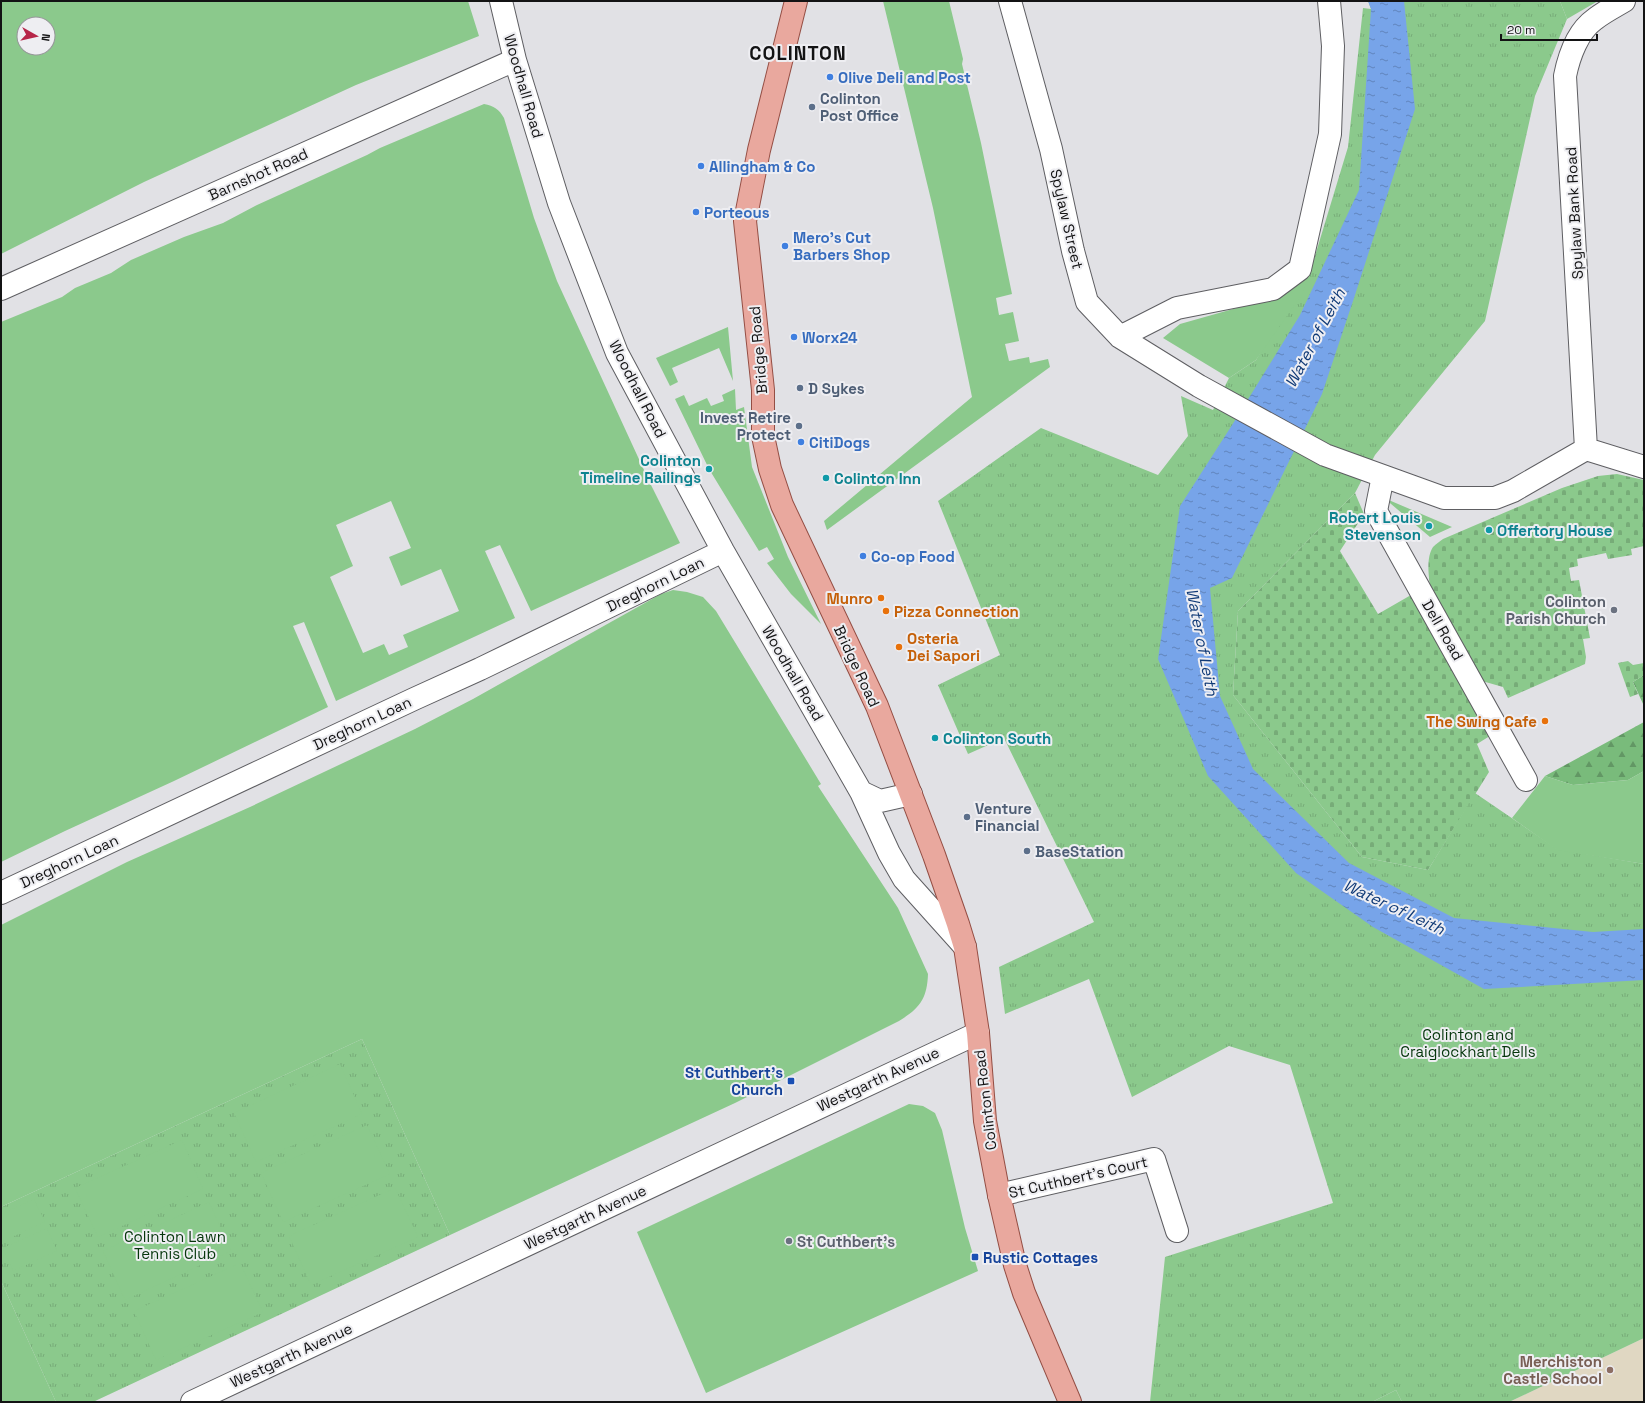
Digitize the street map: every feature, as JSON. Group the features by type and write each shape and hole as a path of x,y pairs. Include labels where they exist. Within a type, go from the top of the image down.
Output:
{"main road":[{"name":"Bridge Road","path":"796,1 759,150 745,221 762,390 763,436 770,469 782,506 877,706 911,794"},
{"name":"Colinton Road","path":"911,794 934,855 965,947 978,1033 985,1121 999,1195 1024,1293 1070,1402"}],"street":[{"name":"Woodhall Road","path":"501,1 515,60 559,203 617,353 723,551 861,792 889,853 904,879 965,947"},
{"name":"Spylaw Street","path":"1010,1 1051,149 1073,251 1087,302 1120,337 1199,386 1325,455 1383,476"},
{"path":"1120,337 1177,308 1273,288 1300,269 1330,134 1333,46 1329,1"},
{"name":"Spylaw Bank Road","path":"1586,449 1572,170 1565,76 1567,64 1572,51 1585,28 1594,19 1624,1"},
{"name":"Barnshot Road","path":"1,289 515,60"},
{"path":"1383,476 1444,498 1494,498 1513,491 1586,449 1644,466"},
{"name":"Dell Road","path":"1383,476 1376,511 1526,780"},
{"name":"Dreghorn Loan","path":"1,893 480,669 723,551"},
{"path":"861,792 880,801 911,794"},
{"name":"Westgarth Avenue","path":"192,1402 978,1033"},
{"name":"St Cuthbert's Court","path":"999,1195 1154,1159 1177,1232"}],"shaded area":[{"name":"Merchiston Castle School","path":"1644,1338 1644,1402 1509,1402"}],"green space":[{"path":"1,1 468,1 479,36 356,85 144,182 1,254"},
{"path":"883,1 949,1 963,59 962,64 981,143 1012,294 996,298 999,315 1013,312 1019,341 1005,344 1009,361 1029,357 1030,363 1048,359 1050,367 827,530 824,521 972,397 933,208"},
{"name":"Colinton and Craiglockhart Dells","path":"1368,1 1560,1 1567,19 1535,96 1485,321 1375,455 1355,493 1238,611 1233,695 1362,857 1428,870 1475,793 1557,849 1644,864 1644,1338 1509,1402 1402,1402 1396,1390 1372,1402 1150,1402 1165,1257 1333,1203 1290,1065 1229,1046 1132,1097 1089,979 1005,1014 999,967 1094,922 1004,738 968,754 938,685 1000,655 938,501 1041,428 1158,475 1188,436 1181,396 1213,410 1229,378 1256,360 1311,269 1348,147 1363,8 1371,9"},
{"path":"1560,1 1598,1 1567,19"},
{"path":"484,104 493,107 500,112 504,118 534,218 557,281 649,481 680,543 531,611 500,545 485,551 515,618 336,701 304,622 293,626 328,707 1,862 1,322 62,297 75,288 111,273 131,260 184,237 223,223 257,205 380,148","holes":["391,501 411,548 389,557 401,586 441,569 459,611 403,635 408,647 389,655 384,644 363,653 330,577 353,566 336,525"]},
{"path":"1311,269 1303,293 1256,360 1229,378 1163,338 1180,324 1272,298 1297,285"},
{"path":"728,327 733,381 719,348 672,368 678,382 670,386 656,358"},
{"path":"735,389 736,410 744,407 752,467 788,557 821,624 791,594 767,563 774,559 767,547 759,551 709,469 675,399 684,395 689,406 707,398 711,406 724,401 722,395"},
{"path":"1617,474 1644,480 1644,546 1631,549 1632,555 1608,559 1606,553 1577,559 1578,566 1569,568 1571,581 1579,580 1590,638 1583,639 1586,657 1585,664 1508,698 1503,687 1482,681 1433,597 1428,565 1433,547 1443,539 1562,488 1598,476"},
{"path":"1355,493 1364,514 1340,551 1378,614 1411,595 1493,734 1477,744 1489,772 1428,870 1362,857 1233,695 1238,611"},
{"path":"1384,498 1452,527 1430,537"},
{"path":"673,590 687,592 703,597 716,611 821,784 818,786 898,908 928,974 924,996 912,1012 899,1021 735,1103 450,1235 362,1039 1,1207 1,925 127,862 250,807 415,729 473,699 661,594"},
{"path":"1628,661 1633,665 1644,663 1644,675 1633,682 1638,694 1630,697 1618,663"},
{"path":"1644,675 1644,706 1633,682"},
{"path":"1644,722 1644,771 1628,780 1573,785 1545,776"},
{"path":"1644,771 1644,864 1557,850 1512,818 1545,776 1573,785 1628,780"},
{"name":"Colinton Lawn Tennis Club","path":"362,1039 450,1235 93,1402 56,1402 1,1281 1,1207"},
{"path":"340,1064 362,1114 256,1162 234,1113"},
{"path":"909,1104 923,1106 935,1113 942,1130 965,1228 978,1271 706,1393 637,1232"},
{"path":"367,1125 390,1174 283,1222 261,1173"},
{"path":"182,1140 203,1189 98,1237 75,1188"},
{"path":"395,1188 418,1237 311,1285 289,1236"},
{"path":"34,1199 45,1222 1,1242 1,1214"},
{"path":"209,1202 231,1251 125,1300 103,1251"},
{"path":"47,1228 57,1251 13,1271 3,1248"},
{"path":"240,1263 263,1312 156,1360 134,1311"},
{"path":"1,1281 56,1402 1,1402"},
{"path":"1396,1390 1402,1402 1372,1402"}],"water":[{"name":"Water of Leith","path":"1368,1 1404,1 1415,109 1322,394 1232,578 1210,588 1220,696 1253,769 1349,863 1454,918 1593,932 1644,929 1644,980 1484,989 1373,927 1296,873 1208,776 1158,659 1180,506 1300,315 1359,190 1371,9"}],"place":[{"name":"Olive Deli and Post","path":"830,77"},
{"name":"Colinton Post Office","path":"812,107"},
{"name":"Allingham & Co","path":"701,166"},
{"name":"Porteous","path":"696,212"},
{"name":"Mero's Cut Barbers Shop","path":"785,246"},
{"name":"Worx24","path":"794,337"},
{"name":"D Sykes","path":"800,388"},
{"name":"Invest Retire Protect","path":"799,426"},
{"name":"CitiDogs","path":"801,442"},
{"name":"Colinton Timeline Railings","path":"709,469"},
{"name":"Colinton Inn","path":"826,478"},
{"name":"Robert Louis Stevenson","path":"1429,526"},
{"name":"Offertory House","path":"1489,530"},
{"name":"Co-op Food","path":"863,556"},
{"name":"Munro","path":"881,598"},
{"name":"Colinton Parish Church","path":"1614,610"},
{"name":"Pizza Connection","path":"886,611"},
{"name":"Osteria Dei Sapori","path":"899,647"},
{"name":"The Swing Cafe","path":"1545,721"},
{"name":"Colinton South","path":"935,738"},
{"name":"Venture Financial","path":"967,817"},
{"name":"BaseStation","path":"1027,851"},
{"name":"St Cuthbert's Church","path":"791,1081"},
{"name":"St Cuthbert's","path":"789,1241"},
{"name":"Rustic Cottages","path":"975,1257"},
{"name":"Merchiston Castle School","path":"1610,1370"}],"district":[{"name":"COLINTON","path":"798,53"}]}
